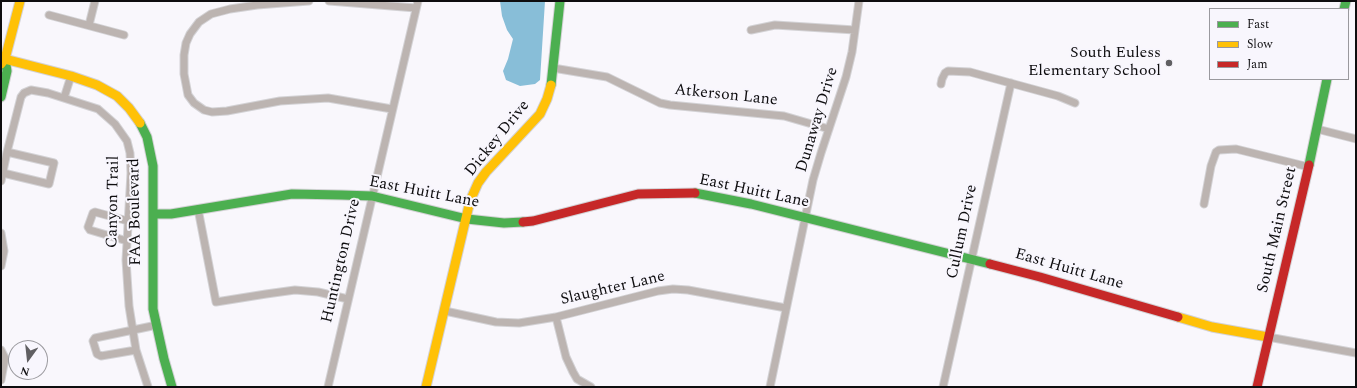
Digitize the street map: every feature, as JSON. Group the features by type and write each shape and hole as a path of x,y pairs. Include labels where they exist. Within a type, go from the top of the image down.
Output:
{"street":[{"path":"1,97 7,71 2,61 20,1"},
{"path":"89,25 95,1"},
{"path":"309,1 257,5 230,9 211,14 199,22 190,34 186,43 184,55 184,74 188,95 194,103 204,110 212,112 227,111 280,101 322,98 392,109"},
{"path":"328,1 417,5"},
{"name":"Dickey Drive","path":"426,387 470,201 478,183 496,160 540,114 550,91 560,1"},
{"name":"Dunaway Drive","path":"770,387 813,180 846,77 859,1"},
{"name":"Huntington Drive","path":"328,387 417,5"},
{"path":"49,15 124,35"},
{"path":"751,30 775,25 855,30"},
{"name":"FAA Boulevard","path":"2,61 71,76 98,84 117,96 138,119 147,137 153,166 153,309 172,387"},
{"name":"Atkerson Lane","path":"553,68 607,77 660,103 784,116 829,129"},
{"path":"941,84 945,73 948,71 970,72 1058,96 1075,103"},
{"path":"64,98 71,76"},
{"name":"South Main Street","path":"1257,387 1309,167 1327,80"},
{"name":"Cullum Drive","path":"942,387 1011,83"},
{"name":"Canyon Trail","path":"7,152 22,97 24,93 31,90 64,98 98,109 115,124 127,141 130,153 131,173 126,260 129,306 136,350 148,387"},
{"path":"1317,130 1356,139"},
{"path":"1204,204 1211,166 1216,152 1220,150 1236,149 1309,167"},
{"path":"1,181 7,152 54,163 49,184 3,173"},
{"name":"East Huitt Lane","path":"154,214 171,214 292,194 342,194 372,196 467,218 504,223 533,221 599,205 625,196 638,194 658,193 710,195 1040,277 1212,327 1268,337"},
{"path":"198,210 216,302 295,290 318,292 348,299"},
{"path":"127,241 90,230 88,227 92,213 95,212 128,221"},
{"path":"1,233 4,251 1,263"},
{"name":"Slaughter Lane","path":"445,310 506,323 519,323 556,317 658,291 673,289 688,290 786,308"},
{"path":"556,317 566,357 573,372 577,378 591,387"},
{"path":"136,350 102,356 97,354 93,341 95,338 157,325"},
{"path":"1268,337 1356,353"},
{"path":"1,350 5,358 1,380"}],"water":[{"path":"500,1 545,1 540,80 535,84 520,86 506,80 503,71 513,39 507,30 502,16"}],"traffic: fast":[{"path":"551,85 560,1"},
{"path":"1344,8 1346,1"},
{"path":"1,97 7,71 5,59"},
{"path":"1309,165 1327,80"},
{"path":"140,123 147,137 153,166 153,309 172,387"},
{"path":"695,193 751,204 990,264"},
{"path":"154,214 171,214 292,194 342,195 372,196 467,219 504,223 523,222"}],"traffic: slow":[{"path":"1,64 5,59 20,1"},
{"path":"1,58 71,76 97,85 117,96 129,108 140,123"},
{"path":"426,387 470,201 478,183 486,172 540,114 547,99 551,85"},
{"path":"1178,317 1212,327 1268,337"}],"traffic: jam":[{"path":"1257,387 1309,165"},
{"path":"523,222 533,221 638,194 695,193"},
{"path":"990,264 1178,317"}],"place":[{"name":"South Euless Elementary School","path":"1169,63"}]}
